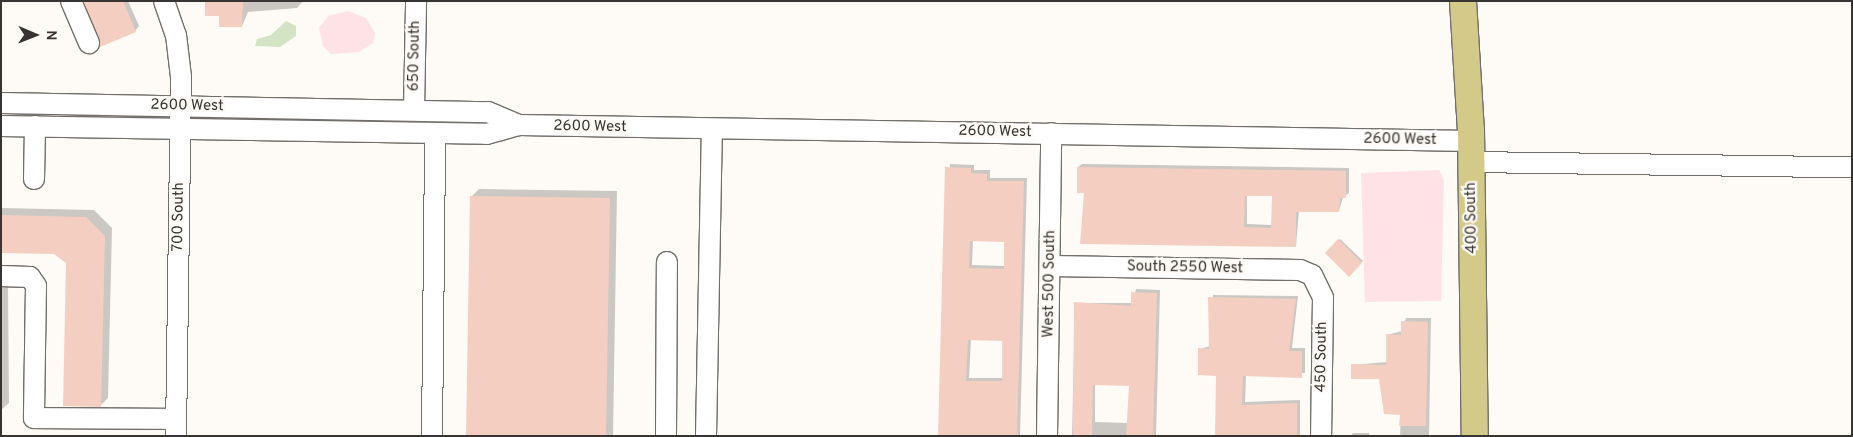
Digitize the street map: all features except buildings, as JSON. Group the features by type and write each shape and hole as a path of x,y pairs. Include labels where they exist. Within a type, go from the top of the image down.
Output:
{"main road":[{"name":"400 South","path":"1463,1 1471,152 1475,436"}],"street":[{"path":"71,1 89,43"},
{"name":"700 South","path":"164,1 179,50 180,129 176,427"},
{"name":"650 South","path":"414,110 416,1"},
{"name":"2600 West","path":"1,103 488,112 519,125"},
{"name":"2600 West","path":"1,126 487,134 519,125 1051,133 1852,167"},
{"path":"34,179 35,126"},
{"path":"706,436 712,129"},
{"path":"432,436 435,133"},
{"name":"West 500 South","path":"1047,436 1051,133"},
{"path":"666,436 667,262"},
{"name":"South 2550 West","path":"1050,266 1300,270 1316,280"},
{"path":"1,276 30,277 36,286 34,418 176,427"},
{"name":"450 South","path":"1316,280 1323,302 1321,436"}],"shaded area":[{"path":"348,11 366,18 375,33 373,43 359,52 331,54 323,46 319,28 328,16"},
{"path":"286,21 296,26 296,36 280,47 255,46 257,39 271,35"},
{"path":"1439,170 1444,181 1441,301 1365,302 1361,173"}]}
